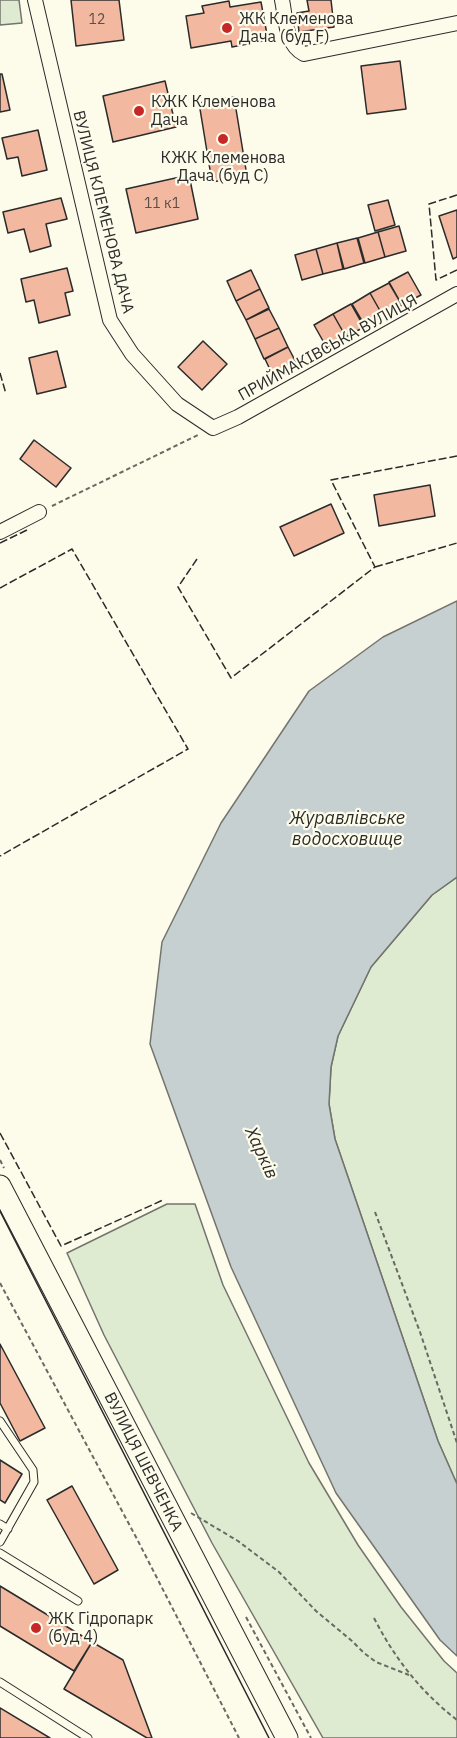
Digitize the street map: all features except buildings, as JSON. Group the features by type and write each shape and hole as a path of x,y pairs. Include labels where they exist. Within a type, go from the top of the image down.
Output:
{"main road":[{"name":"ВУЛИЦЯ ШЕВЧЕНКА","path":"0,1186 287,1738"}],"street":[{"name":"ВУЛИЦЯ КЛЕМЕНОВА ДАЧА","path":"35,0 110,320 132,354 177,405 213,428"},
{"path":"282,0 290,41 296,50 304,54 457,23"},
{"name":"ПРИЙМАКІВСЬКА ВУЛИЦЯ","path":"213,428 238,417 457,294"},
{"path":"0,532 39,512"}],"lane":[{"path":"0,1421 33,1470 34,1482 0,1542"},
{"path":"0,1524 8,1529"},
{"path":"0,1553 78,1601"},
{"path":"0,1682 88,1738"}],"path":[{"path":"39,512 213,428"},
{"path":"375,1212 420,1332 457,1443"},
{"path":"0,1283 137,1539 239,1738"},
{"path":"188,1511 238,1541 279,1572 316,1611 376,1662 410,1675"},
{"path":"374,1618 387,1644 410,1675 436,1704 457,1720"}],"green space":[{"path":"0,0 19,0 22,23 0,25"},
{"path":"457,877 457,1484 438,1441 335,1139 329,1104 331,1067 338,1036 371,967 432,895"},
{"path":"167,1204 195,1204 223,1285 309,1463 358,1545 401,1607 444,1661 457,1673 457,1738 323,1738 212,1543 104,1335 67,1253"}],"water":[{"name":"Журавлівське водосховище","path":"457,601 457,877 432,895 371,967 338,1036 331,1067 329,1104 335,1139 438,1441 457,1484 457,1656 440,1640 336,1493 231,1267 150,1044 162,942 221,823 309,691 383,637"}],"tram line":[{"path":"0,1211 269,1738"}],"fence":[{"path":"457,195 429,204 436,280 457,270"},
{"path":"0,373 6,394"},
{"path":"197,559 178,587 231,678 375,567 331,480 457,456"},
{"path":"0,543 27,530"},
{"path":"375,567 457,543"},
{"path":"0,588 72,549 188,749 0,856"},
{"path":"0,1133 61,1246 163,1200"}],"place":[{"name":"ЖК Клеменова Дача (буд F)","path":"227,28"},
{"name":"КЖК Клеменова Дача","path":"139,111"},
{"name":"КЖК Клеменова Дача (буд С)","path":"223,139"},
{"name":"ЖК Гідропарк (буд 4)","path":"36,1628"}],"water label":[{"name":"Харків","path":"261,1153"}]}
